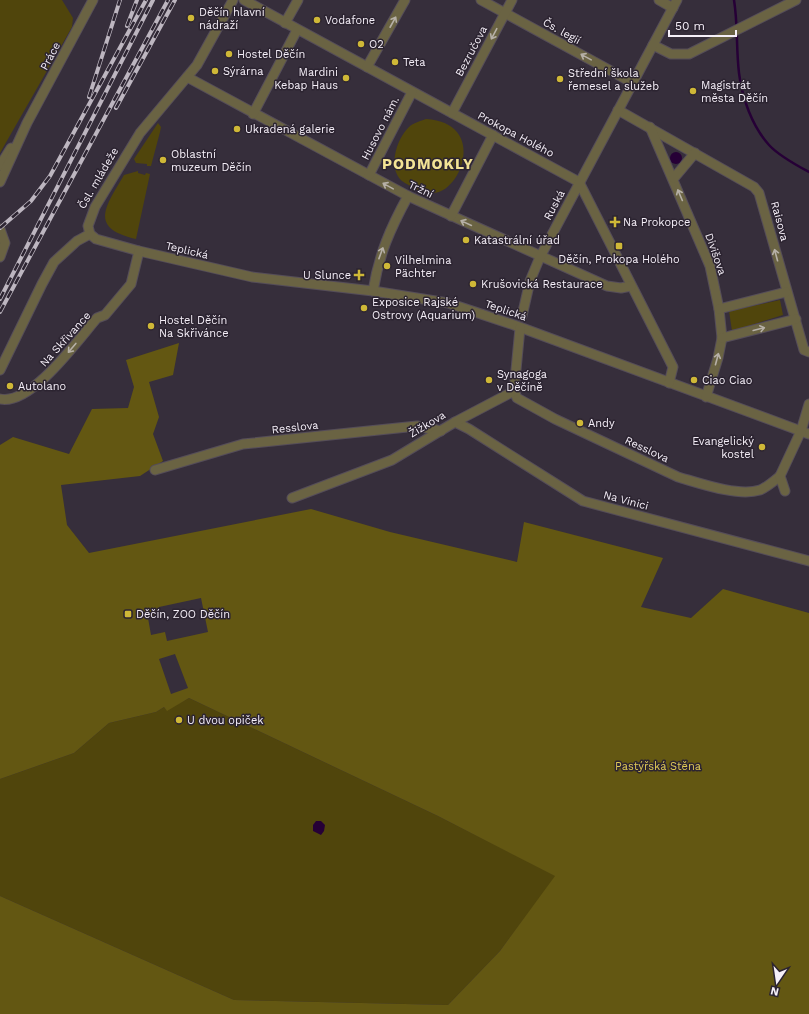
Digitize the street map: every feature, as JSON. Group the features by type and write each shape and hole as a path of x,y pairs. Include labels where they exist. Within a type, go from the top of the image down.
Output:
{"street":[{"name":"Práce","path":"0,182 27,123 93,0"},
{"name":"Čsl. mládeže","path":"90,234 88,226 89,219 128,151 150,120 196,65 233,0"},
{"name":"Prokopa Holého","path":"244,0 579,182"},
{"path":"285,23 298,0"},
{"path":"367,67 405,0"},
{"name":"Čs. legií","path":"481,0 632,83"},
{"name":"Bezručova","path":"452,113 512,0"},
{"path":"659,0 673,8"},
{"path":"677,0 653,45 671,54 679,56 689,54 796,0"},
{"path":"253,114 297,30"},
{"name":"Ruská","path":"522,316 530,281 540,257 653,45"},
{"name":"Tržní","path":"187,77 253,114 408,196 607,286 621,288 631,286"},
{"name":"Husovo nám.","path":"369,175 412,92"},
{"name":"Raisova","path":"618,110 754,187 759,193 786,292 796,320 804,350 809,352"},
{"name":"Práce","path":"0,166 27,123"},
{"name":"Divišova","path":"650,127 674,178 710,266 719,309 722,338 718,358 706,397"},
{"path":"451,216 493,135"},
{"path":"674,178 695,153"},
{"path":"579,182 673,367 670,383"},
{"path":"373,291 377,264 390,230 408,196"},
{"path":"0,229 4,243 0,257"},
{"path":"0,370 54,262 77,241 90,234"},
{"name":"Teplická","path":"90,234 96,239 139,251 252,277 433,299 520,328 805,432"},
{"name":"Na Skřivance","path":"0,399 12,400 45,379 97,318 105,315 131,284 139,251"},
{"path":"719,309 786,292"},
{"path":"722,338 796,320"},
{"path":"514,391 520,328"},
{"name":"Žižkova","path":"292,498 392,460 455,422 514,391"},
{"name":"Resslova","path":"514,391 517,398 555,419 678,477 740,492 760,490 780,476"},
{"path":"785,491 780,476 805,432 809,404"},
{"name":"Na Vinici","path":"455,422 469,429 583,501 809,561"},
{"name":"Resslova","path":"154,470 243,444 417,426 441,431"}],"shaded area":[{"path":"0,0 62,0 73,18 72,27 0,153"},
{"path":"426,119 445,123 457,132 463,144 463,158 459,171 452,182 443,190 433,193 422,192 405,183 399,178 394,164 397,147 404,132 413,124"},
{"path":"158,123 161,127 151,166 136,163 134,159"},
{"path":"674,152 678,152 682,158 678,164 674,164 670,160 670,156"},
{"path":"138,171 138,173 145,175 146,173 150,174 136,239 111,229 106,222 105,214 107,206 124,175"},
{"path":"780,300 783,315 732,331 729,311"},
{"path":"189,698 438,816 556,876 500,951 448,1005 234,1000 0,896 0,779 74,753 109,723 156,712 164,707 167,710"},
{"path":"316,821 321,821 325,825 324,831 321,835 313,831 313,825"}],"green space":[{"name":"Pastýřská Stěna","path":"179,343 173,375 149,382 159,417 153,434 163,461 140,476 61,485 67,525 89,553 311,509 390,532 517,562 524,522 663,558 641,607 691,618 723,589 809,613 809,1014 0,1014 0,896 234,1000 448,1005 500,951 555,876 438,816 189,698 167,711 164,707 156,712 109,723 74,753 0,779 0,445 13,437 69,454 92,409 128,408 134,387 126,360","holes":["201,598 208,632 167,641 165,632 151,635 148,618 161,616 159,607","175,654 188,688 171,694 159,659"]}],"waterway":[{"path":"734,0 739,73 745,102 758,129 769,145 783,157 809,172"}],"railway":[{"path":"89,97 120,0"},
{"path":"127,26 137,0"},
{"path":"0,228 31,201 50,176 146,0"},
{"path":"0,299 153,0"},
{"path":"0,312 168,0"},
{"path":"116,108 175,0"}],"place":[{"name":"Děčín hlavní nádraží","path":"191,18"},
{"name":"Vodafone","path":"317,20"},
{"name":"O2","path":"361,44"},
{"name":"Hostel Děčín","path":"229,54"},
{"name":"Teta","path":"395,62"},
{"name":"Sýrárna","path":"215,71"},
{"name":"Mardini Kebap Haus","path":"346,78"},
{"name":"Střední škola řemesel a služeb","path":"560,79"},
{"name":"Magistrát města Děčín","path":"693,91"},
{"name":"Ukradená galerie","path":"237,129"},
{"name":"Oblastní muzeum Děčín","path":"163,160"},
{"name":"Na Prokopce","path":"615,222"},
{"name":"Katastrální úřad","path":"466,240"},
{"name":"Děčín, Prokopa Holého","path":"619,246"},
{"name":"Vilhelmina Pächter","path":"387,266"},
{"name":"U Slunce","path":"359,275"},
{"name":"Krušovická Restaurace","path":"473,284"},
{"name":"Exposice Rajské Ostrovy (Aquarium)","path":"364,308"},
{"name":"Hostel Děčín Na Skřivánce","path":"151,326"},
{"name":"Synagoga v Děčíně","path":"489,380"},
{"name":"Ciao Ciao","path":"694,380"},
{"name":"Autolano","path":"10,386"},
{"name":"Andy","path":"580,423"},
{"name":"Evangelický kostel","path":"762,447"},
{"name":"Děčín, ZOO Děčín","path":"128,614"},
{"name":"U dvou opiček","path":"179,720"}],"district":[{"name":"PODMOKLY","path":"428,164"}]}
